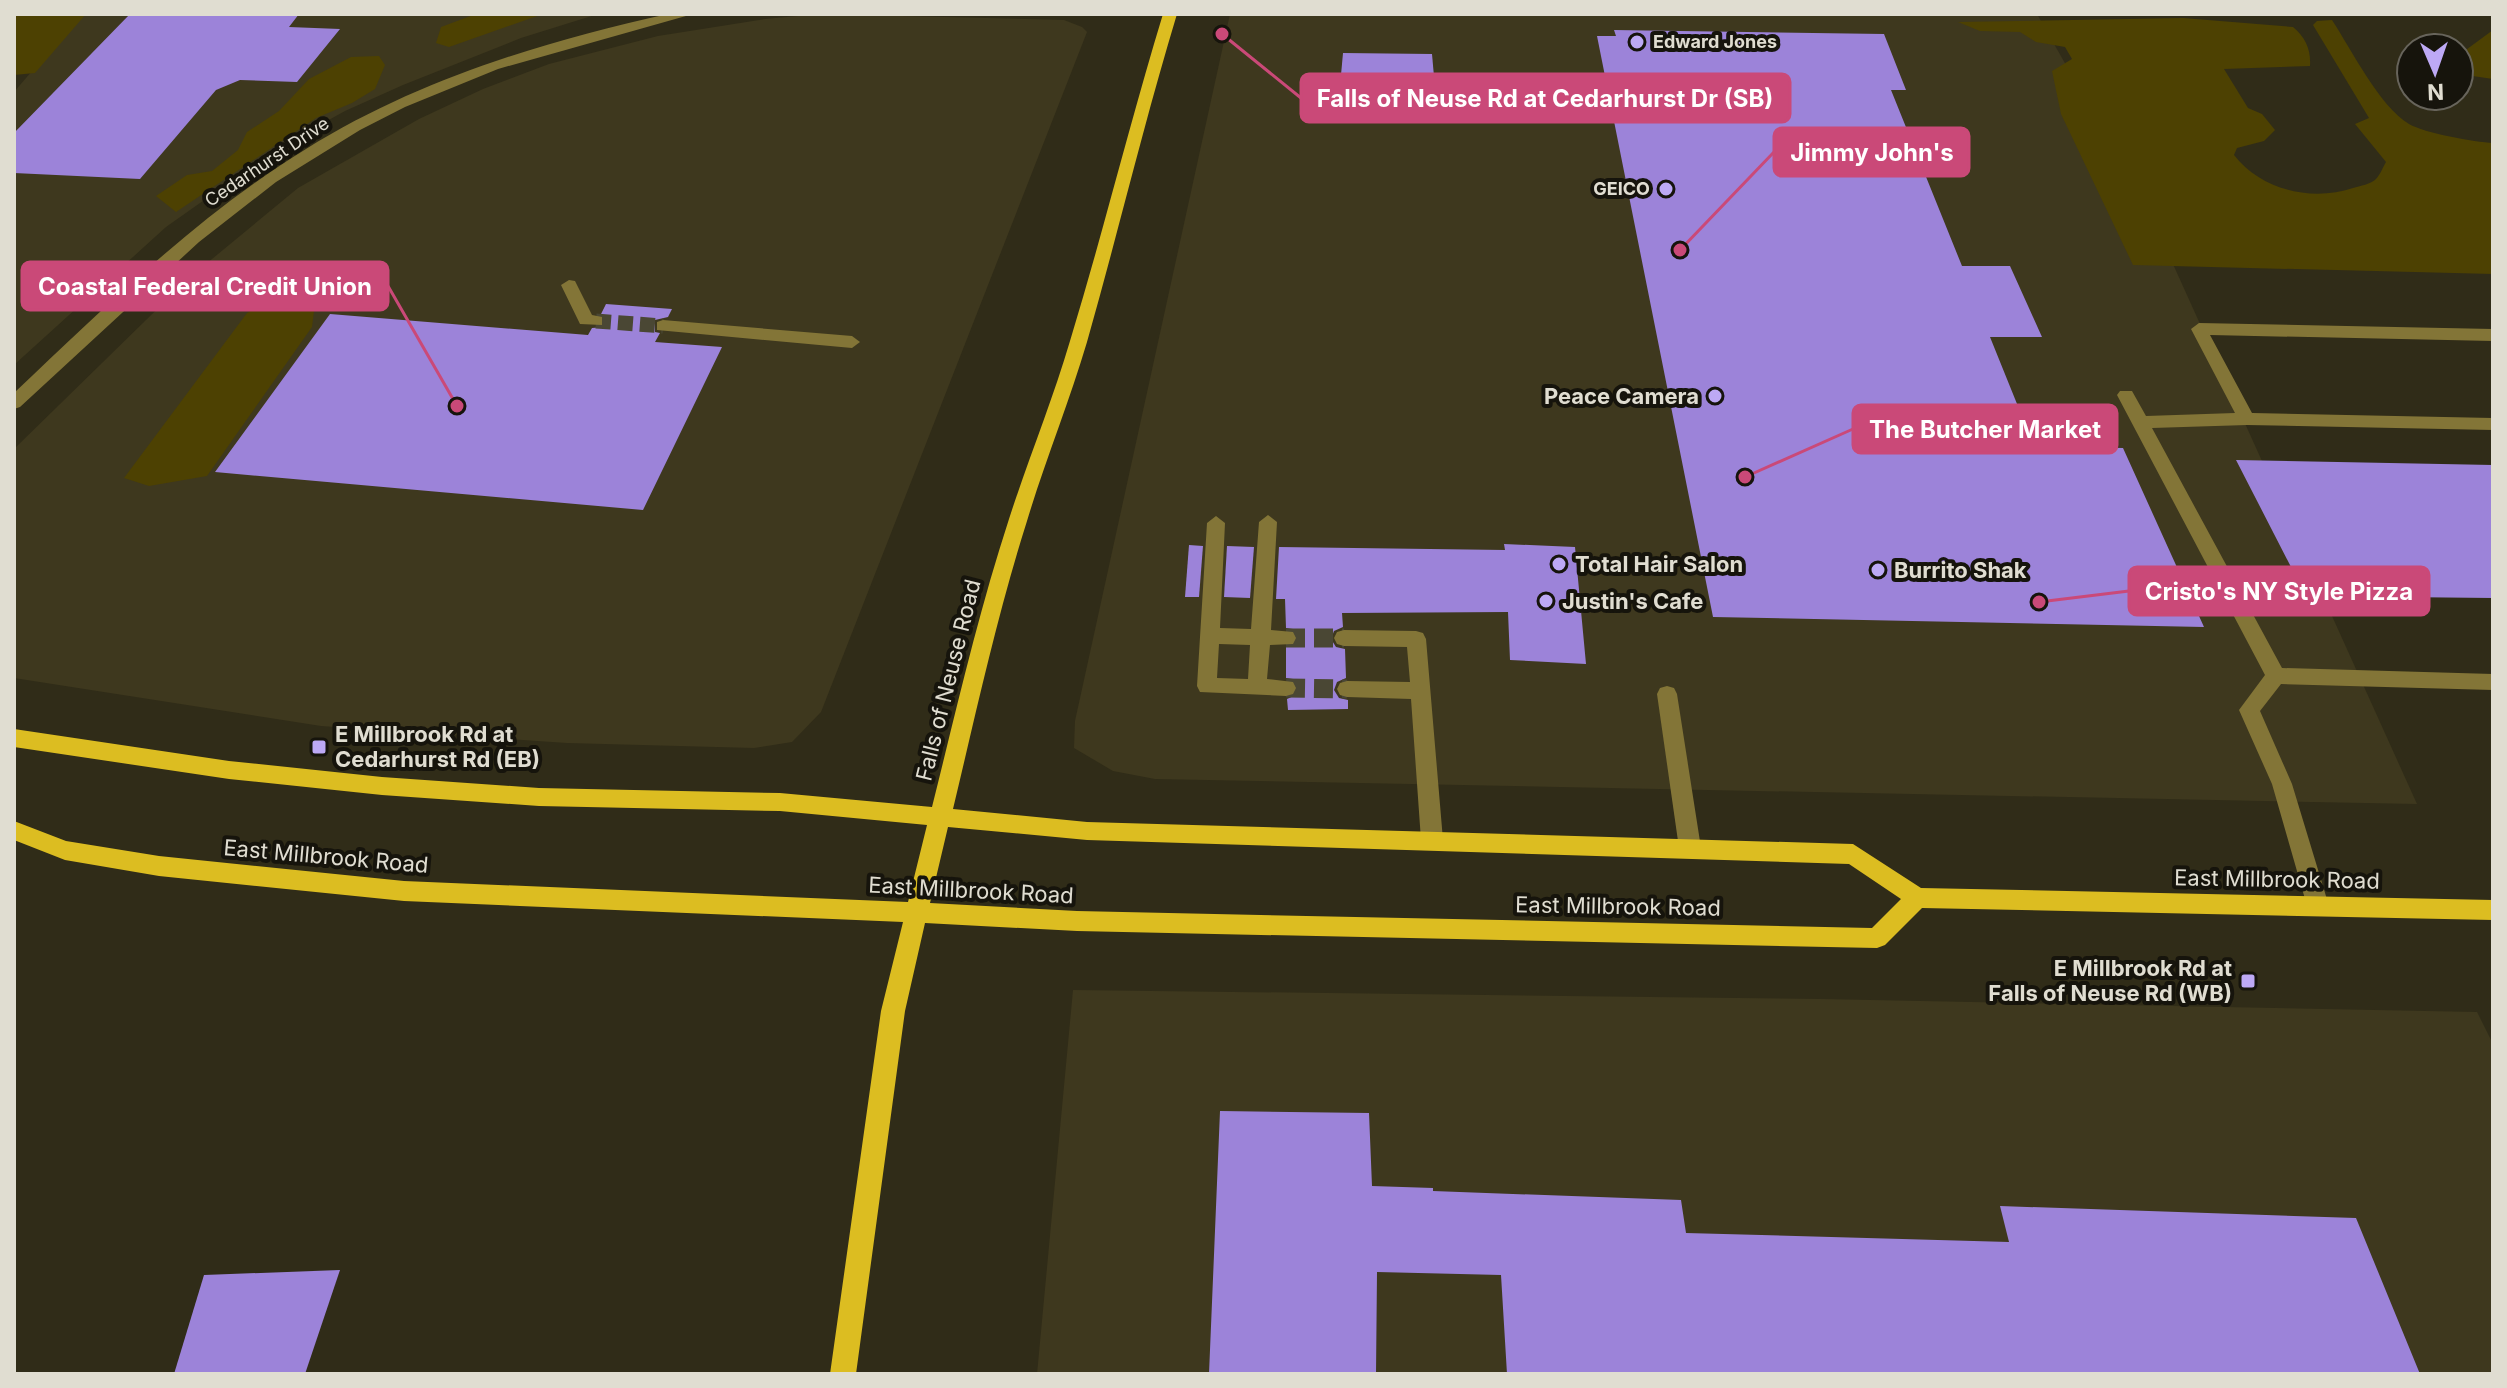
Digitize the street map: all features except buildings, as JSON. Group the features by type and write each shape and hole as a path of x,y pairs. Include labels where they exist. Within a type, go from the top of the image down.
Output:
{"main road":[{"name":"Falls of Neuse Road","path":"843,1374 891,1025 916,914 989,620 1018,519 1056,415 1079,340 1140,112 1170,14"},
{"path":"14,738 229,770 382,786 539,797 780,802 1087,831 1853,854 1917,898"},
{"name":"East Millbrook Road","path":"14,830 65,850 159,866 286,881 489,895 748,904 1093,922 1877,938 1917,898 2493,910"}],"street":[{"name":"Cedarhurst Drive","path":"14,403 186,243 312,151 380,114 469,74 548,46 686,14"},
{"path":"569,285 586,320 596,321"},
{"path":"663,326 852,342"},
{"path":"2247,419 2199,329 2493,335"},
{"path":"2126,395 2276,676"},
{"path":"2140,422 2247,419 2493,424"},
{"path":"1257,687 1268,522"},
{"path":"1216,523 1207,686 1286,688"},
{"path":"1210,636 1286,638"},
{"path":"1344,638 1416,639 1432,840"},
{"path":"2276,676 2493,682"},
{"path":"2276,676 2249,710 2282,784 2318,906"},
{"path":"1347,689 1421,691"},
{"path":"1667,694 1690,848"}],"shaded area":[{"path":"14,14 86,14 35,73 14,75"},
{"path":"81,14 598,14 521,38 403,85 345,111 278,148 166,227 14,365 14,92"},
{"path":"476,14 543,14 449,47 436,43 441,27"},
{"path":"819,14 1064,20 1087,32 821,712 792,742 754,748 567,743 321,726 14,678 14,449 189,278 298,188 419,119 483,89 549,64 658,36"},
{"path":"1230,14 2037,14 2149,211 2417,804 1155,779 1113,771 1074,748 1075,721"},
{"path":"2183,18 2293,27 2304,40 2310,55 2310,66 2224,69 2248,108 2262,114 2275,130 2264,141 2237,148 2234,155 2258,177 2273,185 2304,193 2337,192 2374,181 2386,162 2355,124 2369,118 2313,25 2317,21 2332,20 2387,105 2409,124 2437,134 2493,143 2493,274 2133,265 2061,114 2052,71 2072,59 2065,47 2036,42 2020,32 1980,31 1958,22"},
{"path":"2493,30 2493,79 2475,76 2475,43"},
{"path":"379,56 385,65 375,89 352,103 316,118 176,212 156,196 187,175 212,171 238,150 247,132 279,111 309,79 351,57"},
{"path":"266,302 314,311 312,327 207,476 149,486 124,478 247,313"},
{"path":"1073,990 1821,999 2477,1012 2493,1044 2493,1374 1037,1374"}],"tunnel":[{"path":"596,321 663,326"},
{"path":"1286,638 1344,638"},
{"path":"1286,688 1347,689"}],"place":[{"name":"Falls of Neuse Rd at Cedarhurst Dr (SB)","path":"1222,34"},
{"name":"Edward Jones","path":"1637,42"},
{"name":"GEICO","path":"1666,189"},
{"name":"Jimmy John's","path":"1680,250"},
{"name":"Peace Camera","path":"1715,396"},
{"name":"Coastal Federal Credit Union","path":"457,406"},
{"name":"The Butcher Market","path":"1745,477"},
{"name":"Total Hair Salon","path":"1559,564"},
{"name":"Burrito Shak","path":"1878,570"},
{"name":"Justin's Cafe","path":"1546,601"},
{"name":"Cristo's NY Style Pizza","path":"2039,602"},
{"name":"E Millbrook Rd at Cedarhurst Rd (EB)","path":"319,747"},
{"name":"E Millbrook Rd at Falls of Neuse Rd (WB)","path":"2248,981"}]}
